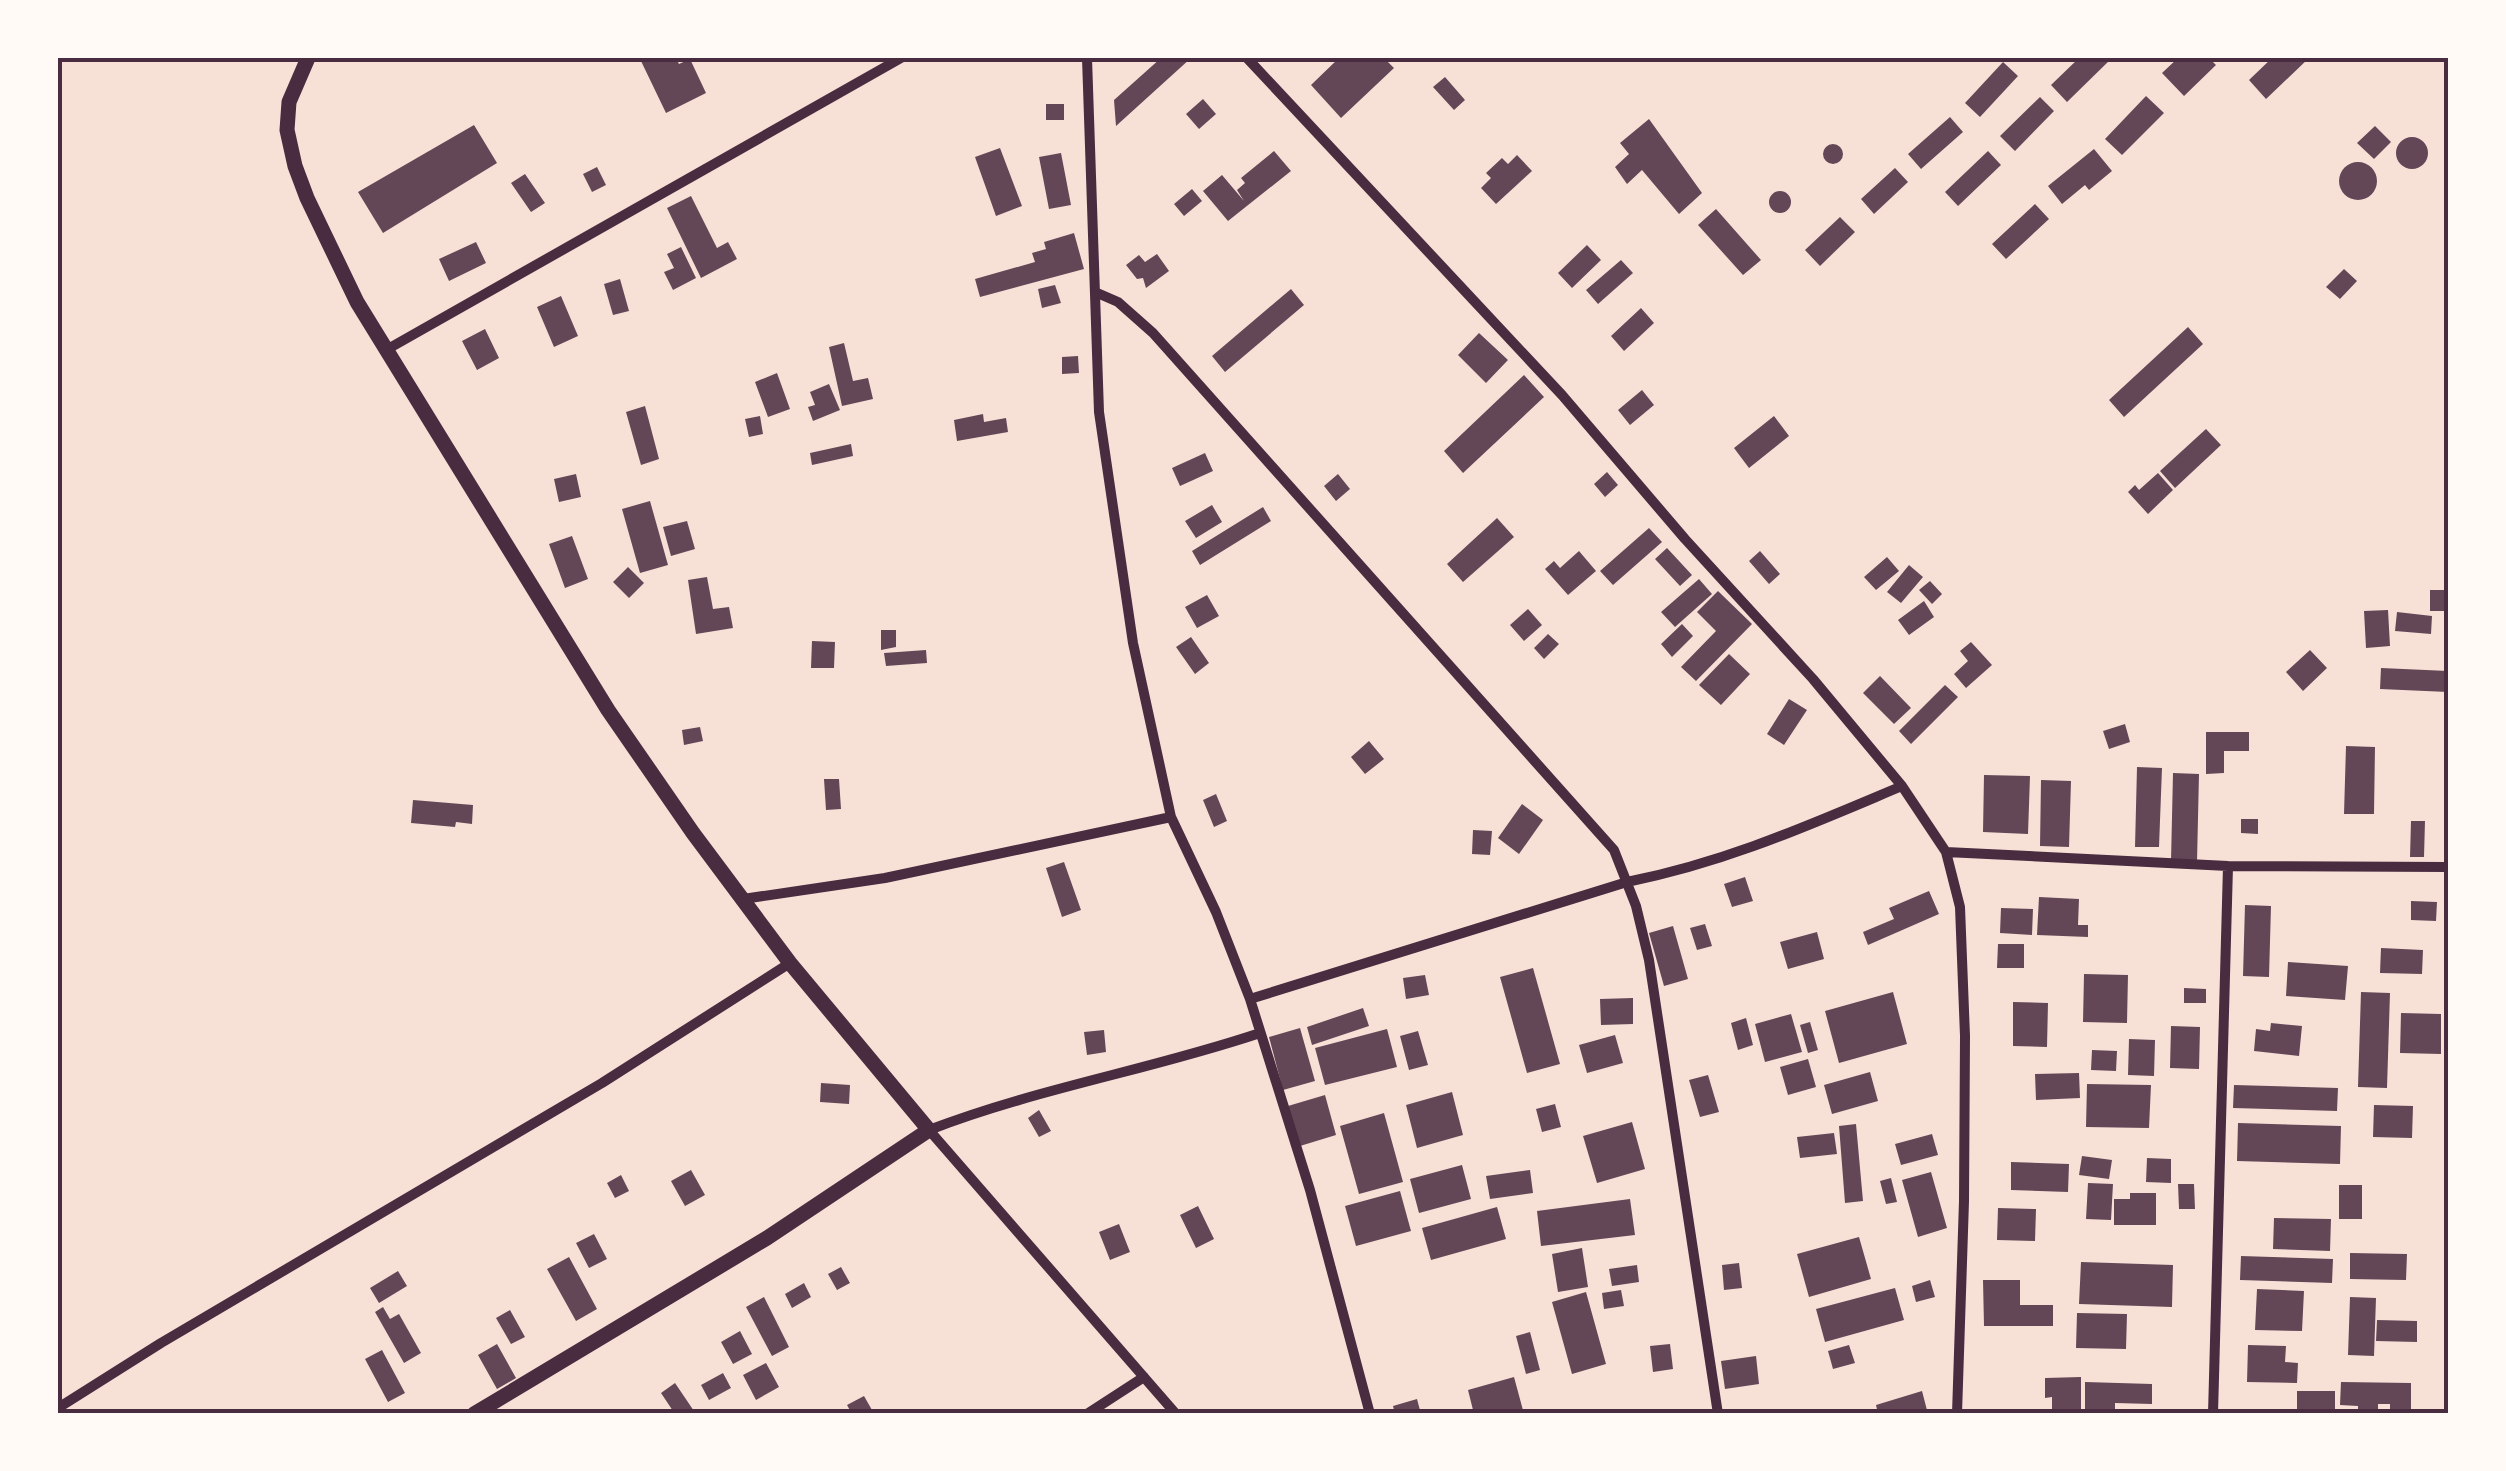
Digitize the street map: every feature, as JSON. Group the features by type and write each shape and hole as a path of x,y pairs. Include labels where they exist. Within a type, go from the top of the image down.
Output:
{"street":[{"path":"308,58 289,102 287,130 294,166 357,302 608,710 790,963 1176,1414"},
{"path":"386,350 901,58"},
{"path":"1086,58 1099,412 1133,644 1171,817 1216,912 1250,999 1310,1190 1370,1414"},
{"path":"1247,58 1562,395 1696,552 1813,679 1902,786 1946,852 1960,907 1964,1021 1965,1165 1957,1414"},
{"path":"1095,292 1118,302 1153,333 1606,838 1627,882 1649,960 1718,1414"},
{"path":"1250,999 1627,882 1688,870 1756,848 1902,786"},
{"path":"743,899 885,878 1171,817"},
{"path":"1946,852 2228,866 2448,867"},
{"path":"2213,1414 2228,866"},
{"path":"58,1408 602,1082 790,963"},
{"path":"474,1414 768,1238 929,1130 1042,1091 1180,1060 1260,1034"},
{"path":"1087,1414 1144,1377"}],"building":[{"path":"676,58 679,64 690,59 706,93 666,113 641,61"},
{"path":"1161,58 1191,58 1116,126 1114,100"},
{"path":"1339,58 1384,58 1394,68 1341,118 1311,85"},
{"path":"2079,58 2112,58 2067,102 2051,85"},
{"path":"2178,58 2209,58 2216,65 2184,96 2162,73"},
{"path":"2272,58 2309,58 2266,99 2249,80"},
{"path":"2003,62 2018,76 1980,117 1965,103"},
{"path":"1445,77 1465,100 1454,110 1433,87"},
{"path":"2146,96 2164,113 2122,155 2105,139"},
{"path":"2040,97 2054,111 2015,151 2000,136"},
{"path":"1203,99 1216,114 1199,129 1186,114"},
{"path":"1046,104 1064,104 1064,120 1046,120"},
{"path":"1950,117 1963,132 1921,169 1908,154"},
{"path":"1649,119 1702,193 1679,214 1642,170 1627,184 1615,167 1629,154 1620,143"},
{"path":"474,125 497,163 383,233 358,192"},
{"path":"2375,126 2391,142 2374,159 2357,143"},
{"path":"2412,137 2423,142 2428,153 2423,164 2412,169 2401,164 2396,153 2401,142"},
{"path":"1833,144 1843,154 1833,164 1823,154"},
{"path":"1000,148 1022,206 996,216 975,157"},
{"path":"2094,149 2112,171 2089,190 2085,185 2062,204 2048,186"},
{"path":"1274,151 1291,171 1228,221 1203,191 1222,175 1244,201 1237,190 1245,183 1241,178"},
{"path":"1988,151 2001,165 1958,206 1945,192"},
{"path":"1061,153 1071,205 1049,209 1039,157"},
{"path":"1517,155 1532,171 1496,204 1481,188 1491,178 1486,173 1502,158 1508,164"},
{"path":"2358,162 2371,168 2377,181 2371,194 2358,200 2345,194 2339,181 2345,168"},
{"path":"597,167 606,185 592,192 583,174"},
{"path":"1895,168 1908,182 1874,214 1861,199"},
{"path":"525,174 545,203 531,212 511,183"},
{"path":"1192,189 1202,201 1184,216 1174,204"},
{"path":"1780,191 1791,202 1780,213 1769,202"},
{"path":"691,196 717,248 728,242 737,259 701,278 667,208"},
{"path":"2035,204 2049,219 2006,259 1992,244"},
{"path":"1716,209 1761,260 1743,275 1698,225"},
{"path":"1840,217 1855,232 1820,266 1805,250"},
{"path":"1074,233 1084,269 980,297 975,279 1035,262 1032,253 1046,249 1044,242"},
{"path":"476,242 486,263 449,281 439,259"},
{"path":"1587,245 1601,260 1572,288 1558,273"},
{"path":"681,247 696,278 673,290 664,272 674,268 667,254"},
{"path":"1157,254 1169,271 1146,288 1143,278 1137,279 1126,265 1139,255 1145,262"},
{"path":"1621,260 1633,273 1598,304 1586,290"},
{"path":"2344,269 2357,281 2340,299 2326,287"},
{"path":"620,279 629,311 613,315 604,284"},
{"path":"1055,285 1061,303 1042,308 1038,289"},
{"path":"1291,289 1304,305 1225,372 1212,356"},
{"path":"561,296 578,336 554,347 537,307"},
{"path":"1641,308 1654,323 1624,351 1611,336"},
{"path":"2188,327 2203,344 2124,417 2109,400"},
{"path":"485,329 499,358 477,370 462,341"},
{"path":"1479,333 1508,360 1486,383 1458,355"},
{"path":"844,343 853,381 868,378 873,399 842,406 829,347"},
{"path":"1078,356 1079,373 1062,374 1062,357"},
{"path":"777,373 790,409 768,417 755,382"},
{"path":"1524,375 1544,397 1463,473 1444,451"},
{"path":"829,384 840,410 813,421 808,407 815,405 810,392"},
{"path":"1642,390 1654,405 1630,425 1618,410"},
{"path":"645,406 659,459 641,465 626,412"},
{"path":"983,414 984,422 1006,418 1008,432 957,441 954,420"},
{"path":"760,416 763,434 749,437 745,419"},
{"path":"1774,416 1789,436 1749,468 1734,448"},
{"path":"2206,429 2221,445 2175,488 2160,471"},
{"path":"851,444 853,456 812,465 810,453"},
{"path":"1205,453 1213,471 1180,486 1172,468"},
{"path":"1607,472 1618,485 1605,497 1594,484"},
{"path":"2158,473 2173,490 2148,514 2128,492 2135,485 2139,490"},
{"path":"576,474 581,497 559,502 554,479"},
{"path":"1338,474 1350,489 1336,501 1324,486"},
{"path":"650,501 668,565 640,573 622,509"},
{"path":"1212,505 1222,522 1196,538 1185,521"},
{"path":"1263,507 1271,521 1200,565 1192,551"},
{"path":"1497,518 1514,537 1463,582 1447,564"},
{"path":"687,521 695,549 671,556 663,527"},
{"path":"1649,528 1662,542 1613,585 1600,571"},
{"path":"572,536 588,579 565,588 549,544"},
{"path":"1667,548 1692,575 1680,586 1655,559"},
{"path":"1579,551 1596,571 1568,595 1545,569 1554,561 1560,568"},
{"path":"1760,551 1780,574 1769,584 1749,561"},
{"path":"1887,557 1899,571 1876,590 1864,577"},
{"path":"1909,565 1923,577 1901,603 1887,592"},
{"path":"628,567 644,583 629,598 613,582"},
{"path":"707,577 713,609 729,607 733,628 696,634 688,580"},
{"path":"1699,579 1712,594 1675,627 1661,612"},
{"path":"1930,581 1942,594 1932,604 1919,590"},
{"path":"2430,590 2448,590 2448,611 2430,611"},
{"path":"1718,591 1752,624 1696,681 1681,667 1716,631 1697,612"},
{"path":"1207,595 1219,616 1197,628 1185,607"},
{"path":"1924,601 1934,617 1909,635 1898,620"},
{"path":"1528,609 1542,625 1524,641 1510,625"},
{"path":"2388,610 2390,646 2366,648 2364,611"},
{"path":"2397,612 2432,616 2431,634 2395,631"},
{"path":"1682,624 1693,636 1672,657 1661,644"},
{"path":"881,630 896,630 896,647 881,650"},
{"path":"1548,634 1559,644 1544,659 1534,648"},
{"path":"1191,637 1209,663 1195,674 1176,647"},
{"path":"812,641 835,642 834,668 811,668"},
{"path":"1971,642 1992,665 1966,688 1954,674 1968,661 1960,651"},
{"path":"926,650 927,663 886,666 884,653"},
{"path":"2310,650 2327,668 2303,691 2286,672"},
{"path":"1729,654 1750,674 1721,705 1699,685"},
{"path":"2381,668 2448,671 2448,692 2380,689"},
{"path":"1880,676 1911,708 1894,724 1863,693"},
{"path":"1945,685 1958,697 1911,744 1899,731"},
{"path":"1789,699 1807,710 1784,745 1767,734"},
{"path":"2125,724 2130,742 2109,749 2103,731"},
{"path":"700,727 703,741 684,745 682,730"},
{"path":"2206,732 2249,732 2249,751 2224,751 2224,773 2206,774"},
{"path":"1369,741 1384,759 1365,774 1351,757"},
{"path":"2346,746 2375,747 2374,814 2344,814"},
{"path":"2137,767 2162,768 2159,847 2135,847"},
{"path":"2173,773 2199,774 2197,862 2171,861"},
{"path":"1984,775 2030,776 2028,834 1983,832"},
{"path":"824,779 839,779 841,809 826,810"},
{"path":"2041,780 2071,781 2069,847 2040,846"},
{"path":"1216,794 1227,821 1214,827 1203,800"},
{"path":"413,800 473,805 472,824 456,822 455,827 411,823"},
{"path":"1522,804 1543,820 1519,854 1498,838"},
{"path":"2241,819 2258,819 2258,834 2241,833"},
{"path":"2411,821 2425,821 2424,857 2410,857"},
{"path":"1473,830 1492,831 1490,855 1472,854"},
{"path":"1064,862 1081,910 1062,917 1046,868"},
{"path":"1745,877 1753,901 1732,907 1724,884"},
{"path":"1929,891 1939,914 1868,945 1863,932 1894,919 1889,908"},
{"path":"2039,897 2079,899 2078,925 2088,925 2088,937 2037,935"},
{"path":"2411,901 2437,902 2436,921 2411,920"},
{"path":"2245,905 2271,906 2269,977 2243,976"},
{"path":"2001,908 2033,909 2032,935 2000,933"},
{"path":"1705,924 1712,946 1697,950 1690,928"},
{"path":"1673,926 1688,979 1664,986 1649,933"},
{"path":"1817,932 1824,959 1788,969 1780,942"},
{"path":"1998,944 2024,944 2024,968 1997,968"},
{"path":"2381,948 2423,950 2422,974 2380,973"},
{"path":"2288,962 2348,966 2345,1000 2286,996"},
{"path":"1533,968 1560,1064 1527,1073 1500,977"},
{"path":"2084,974 2128,975 2127,1023 2083,1022"},
{"path":"1425,975 1429,995 1406,999 1403,978"},
{"path":"2184,988 2206,989 2206,1003 2184,1003"},
{"path":"1893,992 1907,1044 1839,1063 1825,1011"},
{"path":"2361,992 2390,993 2387,1088 2358,1087"},
{"path":"1633,998 1633,1024 1601,1025 1600,999"},
{"path":"2013,1002 2048,1003 2047,1047 2013,1046"},
{"path":"1363,1008 1369,1026 1312,1045 1307,1027"},
{"path":"2401,1013 2441,1014 2441,1054 2400,1053"},
{"path":"1791,1014 1802,1052 1765,1062 1755,1024"},
{"path":"1746,1018 1753,1045 1738,1050 1731,1023"},
{"path":"1810,1022 1818,1050 1808,1053 1800,1025"},
{"path":"2271,1023 2302,1026 2299,1056 2254,1051 2256,1029 2270,1031"},
{"path":"2171,1026 2200,1027 2199,1069 2170,1068"},
{"path":"1300,1028 1315,1081 1283,1090 1269,1037"},
{"path":"1387,1029 1397,1067 1325,1085 1315,1048"},
{"path":"1104,1030 1106,1052 1087,1055 1084,1032"},
{"path":"1418,1031 1428,1065 1409,1070 1400,1036"},
{"path":"1615,1035 1623,1063 1587,1073 1579,1045"},
{"path":"2129,1039 2155,1040 2154,1076 2128,1075"},
{"path":"2092,1050 2117,1051 2116,1071 2091,1070"},
{"path":"1808,1059 1816,1087 1788,1095 1780,1067"},
{"path":"1870,1072 1878,1101 1832,1114 1824,1085"},
{"path":"2079,1073 2080,1098 2036,1100 2035,1074"},
{"path":"1708,1075 1719,1112 1700,1117 1689,1080"},
{"path":"821,1083 850,1085 849,1104 820,1102"},
{"path":"2087,1084 2151,1085 2149,1128 2086,1127"},
{"path":"2234,1085 2338,1088 2337,1111 2233,1108"},
{"path":"1452,1092 1463,1135 1417,1148 1406,1105"},
{"path":"1325,1095 1336,1135 1300,1146 1288,1106"},
{"path":"1555,1104 1561,1127 1542,1132 1536,1109"},
{"path":"2374,1105 2413,1106 2412,1138 2373,1137"},
{"path":"1039,1110 1051,1131 1039,1137 1028,1118"},
{"path":"1384,1113 1403,1182 1359,1194 1340,1126"},
{"path":"1632,1122 1645,1169 1597,1183 1583,1136"},
{"path":"2238,1123 2341,1126 2340,1164 2237,1161"},
{"path":"1856,1124 1863,1201 1845,1203 1839,1126"},
{"path":"1834,1133 1837,1154 1800,1158 1797,1137"},
{"path":"1932,1134 1938,1155 1901,1165 1895,1144"},
{"path":"2082,1156 2112,1160 2109,1179 2079,1175"},
{"path":"2147,1158 2171,1159 2171,1183 2146,1182"},
{"path":"2011,1162 2069,1164 2068,1192 2011,1190"},
{"path":"1462,1165 1471,1199 1419,1213 1410,1179"},
{"path":"691,1170 705,1195 685,1206 671,1181"},
{"path":"1530,1170 1533,1193 1490,1199 1486,1176"},
{"path":"1931,1172 1947,1228 1918,1237 1902,1180"},
{"path":"621,1175 629,1191 615,1198 607,1183"},
{"path":"1891,1178 1897,1202 1886,1204 1880,1181"},
{"path":"2088,1183 2113,1184 2111,1220 2086,1219"},
{"path":"2178,1184 2194,1184 2195,1209 2179,1209"},
{"path":"2339,1185 2362,1185 2362,1219 2339,1219"},
{"path":"1400,1191 1411,1231 1356,1246 1345,1206"},
{"path":"2130,1193 2156,1193 2156,1225 2114,1225 2114,1199 2130,1199"},
{"path":"1630,1199 1635,1235 1541,1246 1537,1211"},
{"path":"1198,1206 1214,1239 1196,1248 1180,1215"},
{"path":"1497,1207 1506,1239 1431,1260 1422,1228"},
{"path":"1998,1208 2036,1209 2035,1241 1997,1240"},
{"path":"2274,1218 2331,1219 2330,1251 2273,1249"},
{"path":"1119,1224 1130,1252 1110,1260 1099,1232"},
{"path":"594,1234 607,1259 589,1268 576,1243"},
{"path":"1859,1237 1871,1279 1809,1297 1797,1254"},
{"path":"1582,1248 1588,1287 1558,1292 1552,1254"},
{"path":"2350,1253 2407,1254 2406,1280 2350,1279"},
{"path":"2241,1256 2333,1259 2332,1283 2240,1280"},
{"path":"569,1257 597,1309 576,1321 547,1269"},
{"path":"2081,1262 2173,1265 2172,1307 2079,1304"},
{"path":"1739,1263 1742,1288 1724,1290 1722,1265"},
{"path":"1637,1265 1639,1282 1612,1286 1609,1269"},
{"path":"841,1267 850,1283 837,1290 828,1274"},
{"path":"398,1271 407,1286 379,1303 370,1288"},
{"path":"1930,1280 1935,1297 1916,1302 1912,1286"},
{"path":"1983,1280 2020,1280 2020,1305 2053,1305 2053,1326 1984,1326"},
{"path":"804,1283 811,1297 792,1308 785,1294"},
{"path":"1895,1288 1904,1320 1825,1342 1816,1309"},
{"path":"2257,1289 2304,1291 2302,1331 2255,1330"},
{"path":"1621,1290 1624,1306 1604,1309 1602,1293"},
{"path":"1586,1292 1606,1364 1572,1374 1552,1302"},
{"path":"764,1297 789,1347 772,1356 746,1307"},
{"path":"2350,1297 2376,1298 2374,1356 2348,1355"},
{"path":"383,1307 390,1319 399,1314 421,1353 404,1363 375,1312"},
{"path":"510,1310 525,1337 511,1344 496,1318"},
{"path":"2077,1313 2127,1314 2126,1349 2076,1348"},
{"path":"2377,1320 2417,1321 2417,1342 2376,1341"},
{"path":"740,1331 752,1354 733,1364 721,1342"},
{"path":"1530,1332 1540,1370 1526,1374 1516,1336"},
{"path":"497,1344 516,1378 497,1389 478,1355"},
{"path":"1670,1344 1673,1369 1653,1372 1650,1346"},
{"path":"1849,1345 1855,1363 1833,1369 1828,1351"},
{"path":"2248,1345 2286,1346 2285,1362 2298,1363 2297,1383 2247,1382"},
{"path":"382,1350 405,1393 388,1402 365,1359"},
{"path":"1756,1356 1759,1384 1725,1389 1721,1361"},
{"path":"766,1363 779,1387 756,1400 743,1375"},
{"path":"723,1373 731,1388 709,1400 701,1385"},
{"path":"1514,1377 1524,1414 1474,1414 1468,1390"},
{"path":"2081,1377 2081,1414 2052,1414 2052,1397 2045,1398 2045,1378"},
{"path":"2085,1382 2152,1384 2152,1404 2115,1403 2115,1414 2085,1414"},
{"path":"2341,1382 2411,1383 2411,1414 2390,1414 2390,1404 2378,1404 2378,1414 2358,1414 2358,1406 2340,1405"},
{"path":"675,1383 696,1414 675,1414 661,1393"},
{"path":"1922,1391 1928,1414 1878,1414 1876,1405"},
{"path":"2297,1391 2335,1391 2335,1414 2297,1413"},
{"path":"864,1396 872,1410 852,1414 847,1405"},
{"path":"1417,1399 1421,1414 1395,1414 1393,1406"}]}
